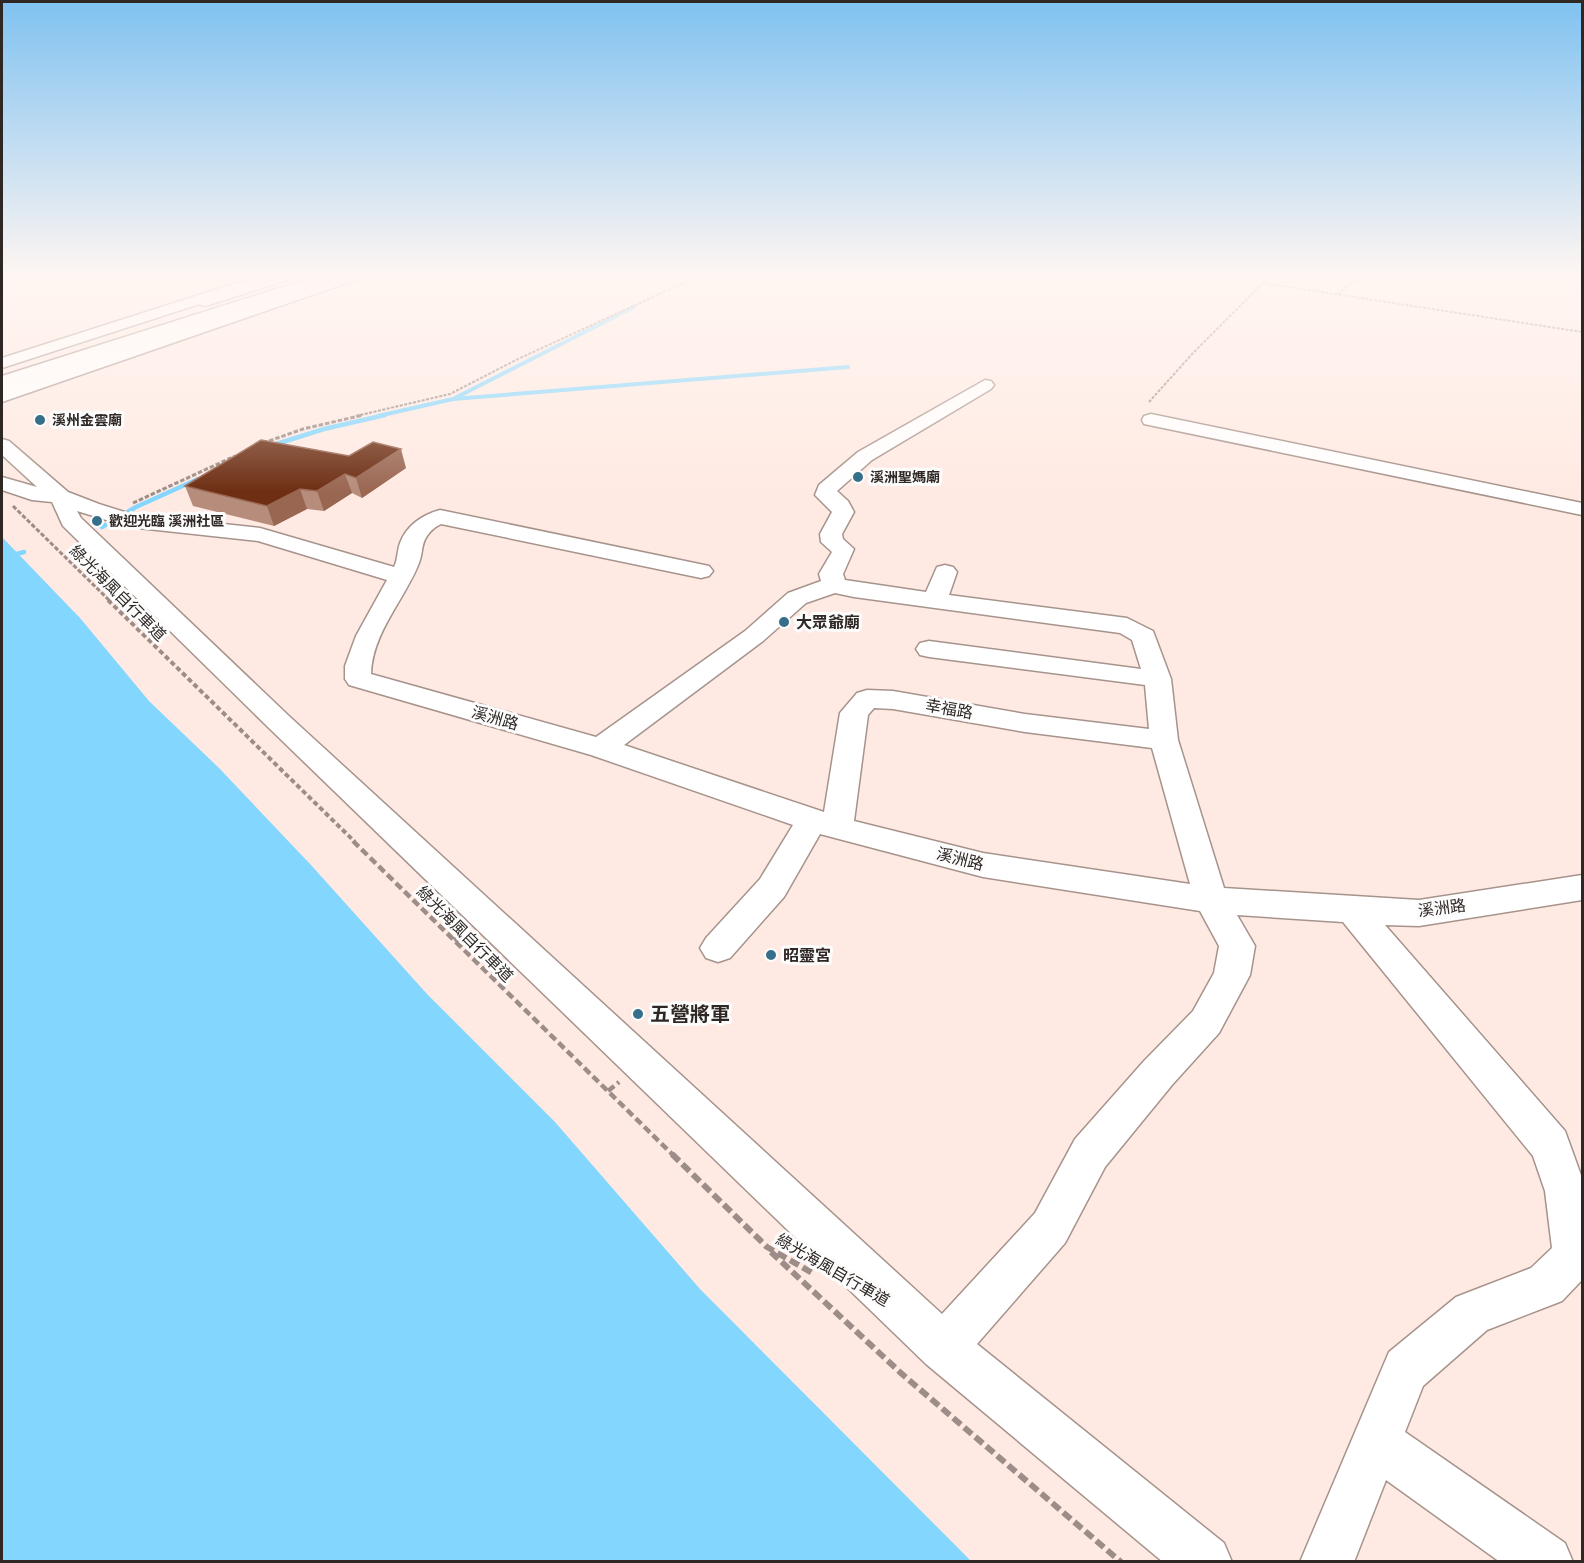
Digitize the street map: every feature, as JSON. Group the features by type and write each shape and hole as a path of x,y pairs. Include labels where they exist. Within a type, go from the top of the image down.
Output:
{"main road":[{"path":"3,380 93,347"},
{"path":"3,380 101,347"},
{"path":"3,380 107,347"},
{"path":"3,380 112,347"}],"street":[{"path":"3,380 89,347"},
{"path":"3,380 114,347"},
{"path":"834,585 831,574 843,549 831,542 831,534 843,512 840,506 826,495 826,489 865,456 985,385"},
{"path":"1147,414 1582,509"},
{"path":"2,445 59,497 71,521 265,709 943,1347 1205,1562"},
{"path":"2,483 40,495 59,497 119,517 260,536 400,576 409,560 411,543 428,520 440,517 701,571"},
{"path":"936,599 945,572"},
{"name":"溪洲路","path":"400,576 362,651 356,669 358,679 601,748 825,824 983,865 1211,900 1419,913 1582,887"},
{"path":"601,748 754,636 797,598 834,585 854,590 1127,626 1144,636 1158,679 1164,740 1211,900 1237,946 1232,975 1206,1022 1158,1073 1090,1153 1050,1228 943,1347"},
{"path":"929,649 1158,679"},
{"name":"幸福路","path":"825,824 854,713 867,699 893,700 1025,723 1164,740"},
{"path":"718,948 825,824"},
{"path":"1327,1562 1406,1369 1472,1313 1546,1286 1575,1256 1566,1191 1550,1146 1352,910"},
{"path":"1377,1443 1546,1562"}],"path":[{"path":"263,442 303,429 450,394 544,347"},
{"path":"1147,414 1199,347"},
{"path":"119,517 141,497 243,452"},
{"name":"綠光海風自行車道","path":"10,503 767,1247 818,1277"},
{"path":"767,1247 902,1374 1121,1562"}],"water":[{"path":"2,537 80,618 149,701 219,768 311,865 427,994 555,1122 700,1289 971,1561 2,1561"}],"building":[{"path":"261,440 349,456 373,442 401,449 356,478 345,474 317,491 300,489 267,506 185,486"}],"waterway":[{"path":"455,398 555,347"},
{"path":"378,416 453,399 848,367"},
{"path":"270,446 324,429 385,415"},
{"path":"102,527 136,507 198,479"},
{"path":"2,558 24,552"}],"place":[{"name":"溪州金雲廟","path":"40,420"},
{"name":"溪洲聖媽廟","path":"858,477"},
{"name":"歡迎光臨 溪洲社區","path":"97,521"},
{"name":"大眾爺廟","path":"784,622"},
{"name":"昭靈宮","path":"771,955"},
{"name":"五營將軍","path":"638,1014"}]}
